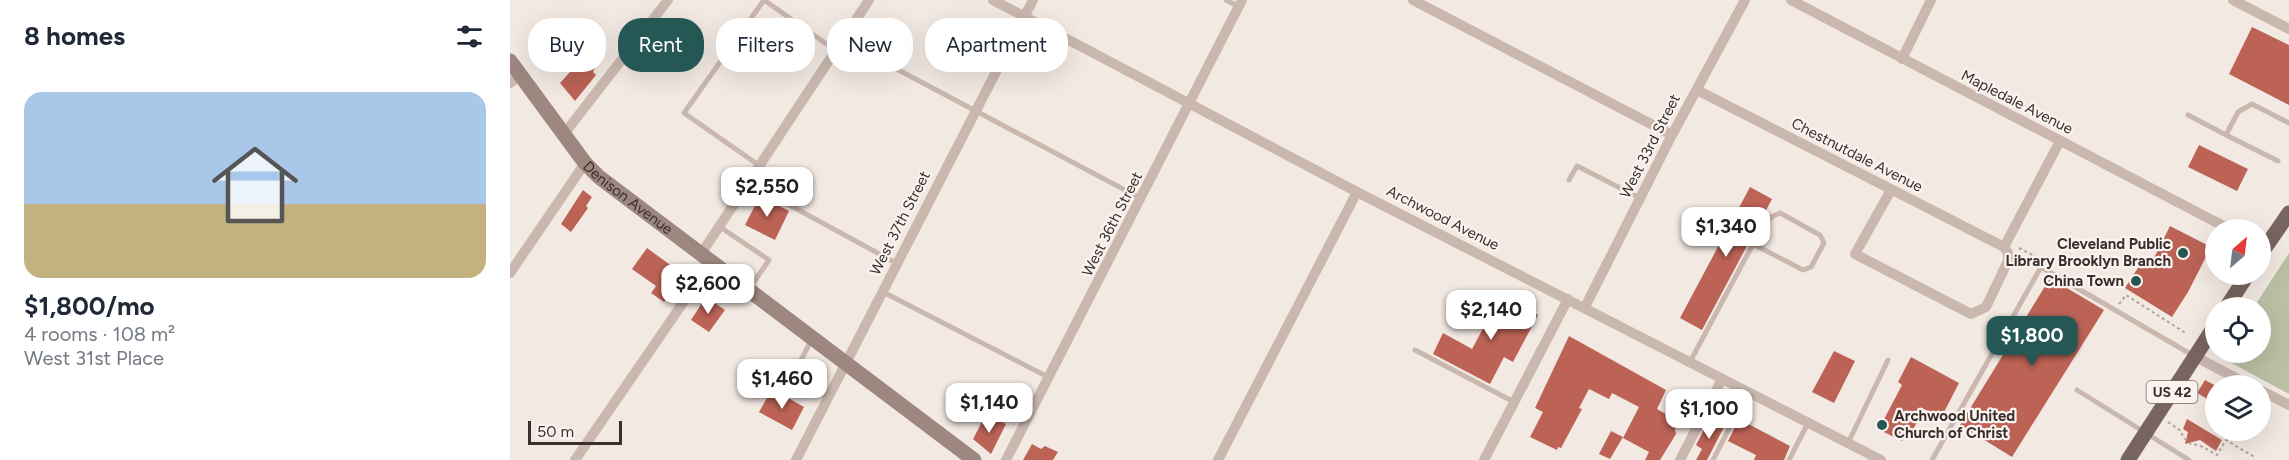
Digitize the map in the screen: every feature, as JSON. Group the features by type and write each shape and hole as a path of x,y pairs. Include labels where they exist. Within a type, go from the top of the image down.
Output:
{"main road":[{"name":"Denison Avenue","path":"510,61 515,79 564,134 585,163 618,192 974,460"},
{"path":"2271,237 2289,213"},
{"name":"US 42","path":"2129,460 2205,340"}],"street":[{"path":"564,134 669,0"},
{"path":"857,18 869,0"},
{"name":"Archwood Avenue","path":"993,0 1357,192 1881,460"},
{"name":"West 37th Street","path":"801,458 845,362 1033,0"},
{"path":"1413,0 1672,135"},
{"name":"West 33rd Street","path":"1585,308 1672,135 1745,0"},
{"name":"Mapledale Avenue","path":"1791,0 1809,4 1902,59 2210,219"},
{"path":"1902,59 1931,0"},
{"path":"2233,0 2289,29"},
{"name":"West 36th Street","path":"1006,460 1240,3"},
{"path":"575,460 706,258 720,227 827,62"},
{"name":"Chestnutdale Avenue","path":"1697,90 2004,248"},
{"path":"1890,190 1855,254 1971,314 1986,307 2008,261 2008,253 2004,248 2060,141"},
{"path":"510,273 585,163"},
{"path":"1218,460 1357,192"},
{"path":"1484,460 1568,299"},
{"path":"2194,356 2230,375"},
{"path":"1680,460 1722,378"},
{"path":"2271,396 2289,405"}],"lane":[{"path":"760,166 684,113 764,0 827,44"},
{"path":"1226,0 1240,3"},
{"path":"902,72 1141,199"},
{"path":"2226,135 2238,112 2252,104 2289,123"},
{"path":"2188,115 2278,161"},
{"path":"1569,180 1577,166 1640,198"},
{"path":"749,183 896,263"},
{"path":"1690,362 1753,244 1771,217 1780,213 1820,235 1824,243 1811,267 1803,270 1753,244"},
{"path":"720,227 769,260 748,289"},
{"path":"1932,460 2041,267 2194,356"},
{"path":"882,291 1050,377"},
{"path":"790,381 813,337"},
{"path":"1415,350 1514,402"},
{"path":"1848,443 1888,360"},
{"path":"2076,390 2189,460"},
{"path":"1713,460 1748,392"},
{"path":"1789,460 1808,423"}],"path":[{"path":"2016,247 2043,261"},
{"path":"2118,306 2126,295 2187,334"},
{"path":"2168,422 2181,431 2183,437 2191,444 2199,445 2217,455 2226,440 2256,458"}],"green space":[{"path":"2289,253 2289,394 2271,384 2271,375 2254,375 2231,363 2271,363 2271,297 2260,297 2268,285 2271,285 2271,281"}],"building":[{"path":"2252,27 2289,45 2289,105 2229,74"},
{"path":"570,72 593,72 596,75 575,101 560,83"},
{"path":"2199,145 2248,169 2237,191 2188,167"},
{"path":"1750,187 1772,199 1702,330 1680,318"},
{"path":"583,190 592,197 586,206 588,208 571,232 561,224"},
{"path":"760,196 789,211 775,240 745,225"},
{"path":"2170,226 2205,244 2205,259 2172,317 2125,288 2143,260 2151,264"},
{"path":"647,248 684,275 664,302 651,293 656,286 632,269"},
{"path":"2050,278 2104,310 2012,457 1960,425"},
{"path":"1501,295 1538,315 1513,362 1504,357 1490,384 1433,354 1443,333 1472,349"},
{"path":"706,297 725,310 709,332 691,320"},
{"path":"1569,336 1666,390 1657,409 1680,422 1675,430 1676,434 1660,460 1645,460 1649,452 1623,438 1639,407 1612,393 1609,399 1589,389 1579,408 1582,409 1561,448 1558,447 1557,450 1530,437 1543,412 1535,408"},
{"path":"1834,351 1855,361 1834,403 1812,392"},
{"path":"1911,357 1959,383 1941,418 1924,409 1908,439 1904,437 1902,441 1882,431 1885,427 1881,425 1902,385 1898,382"},
{"path":"2205,380 2205,398 2197,393"},
{"path":"772,389 804,407 792,430 759,412"},
{"path":"993,417 1006,424 991,454 973,439 983,420 989,422"},
{"path":"1739,419 1790,446 1784,460 1754,460 1756,455 1728,441"},
{"path":"2187,419 2205,430 2205,441 2221,441 2216,451 2200,440 2185,444 2188,432 2183,429"},
{"path":"1709,420 1724,427 1707,460 1696,460 1702,449 1696,445"},
{"path":"1611,431 1623,437 1610,459 1599,454"},
{"path":"1032,444 1041,449 1045,446 1058,452 1053,460 1023,460"}],"place":[{"name":"Cleveland Public Library Brooklyn Branch","path":"2183,253"},
{"name":"China Town","path":"2136,281"},
{"name":"Archwood United Church of Christ","path":"1882,425"}]}
